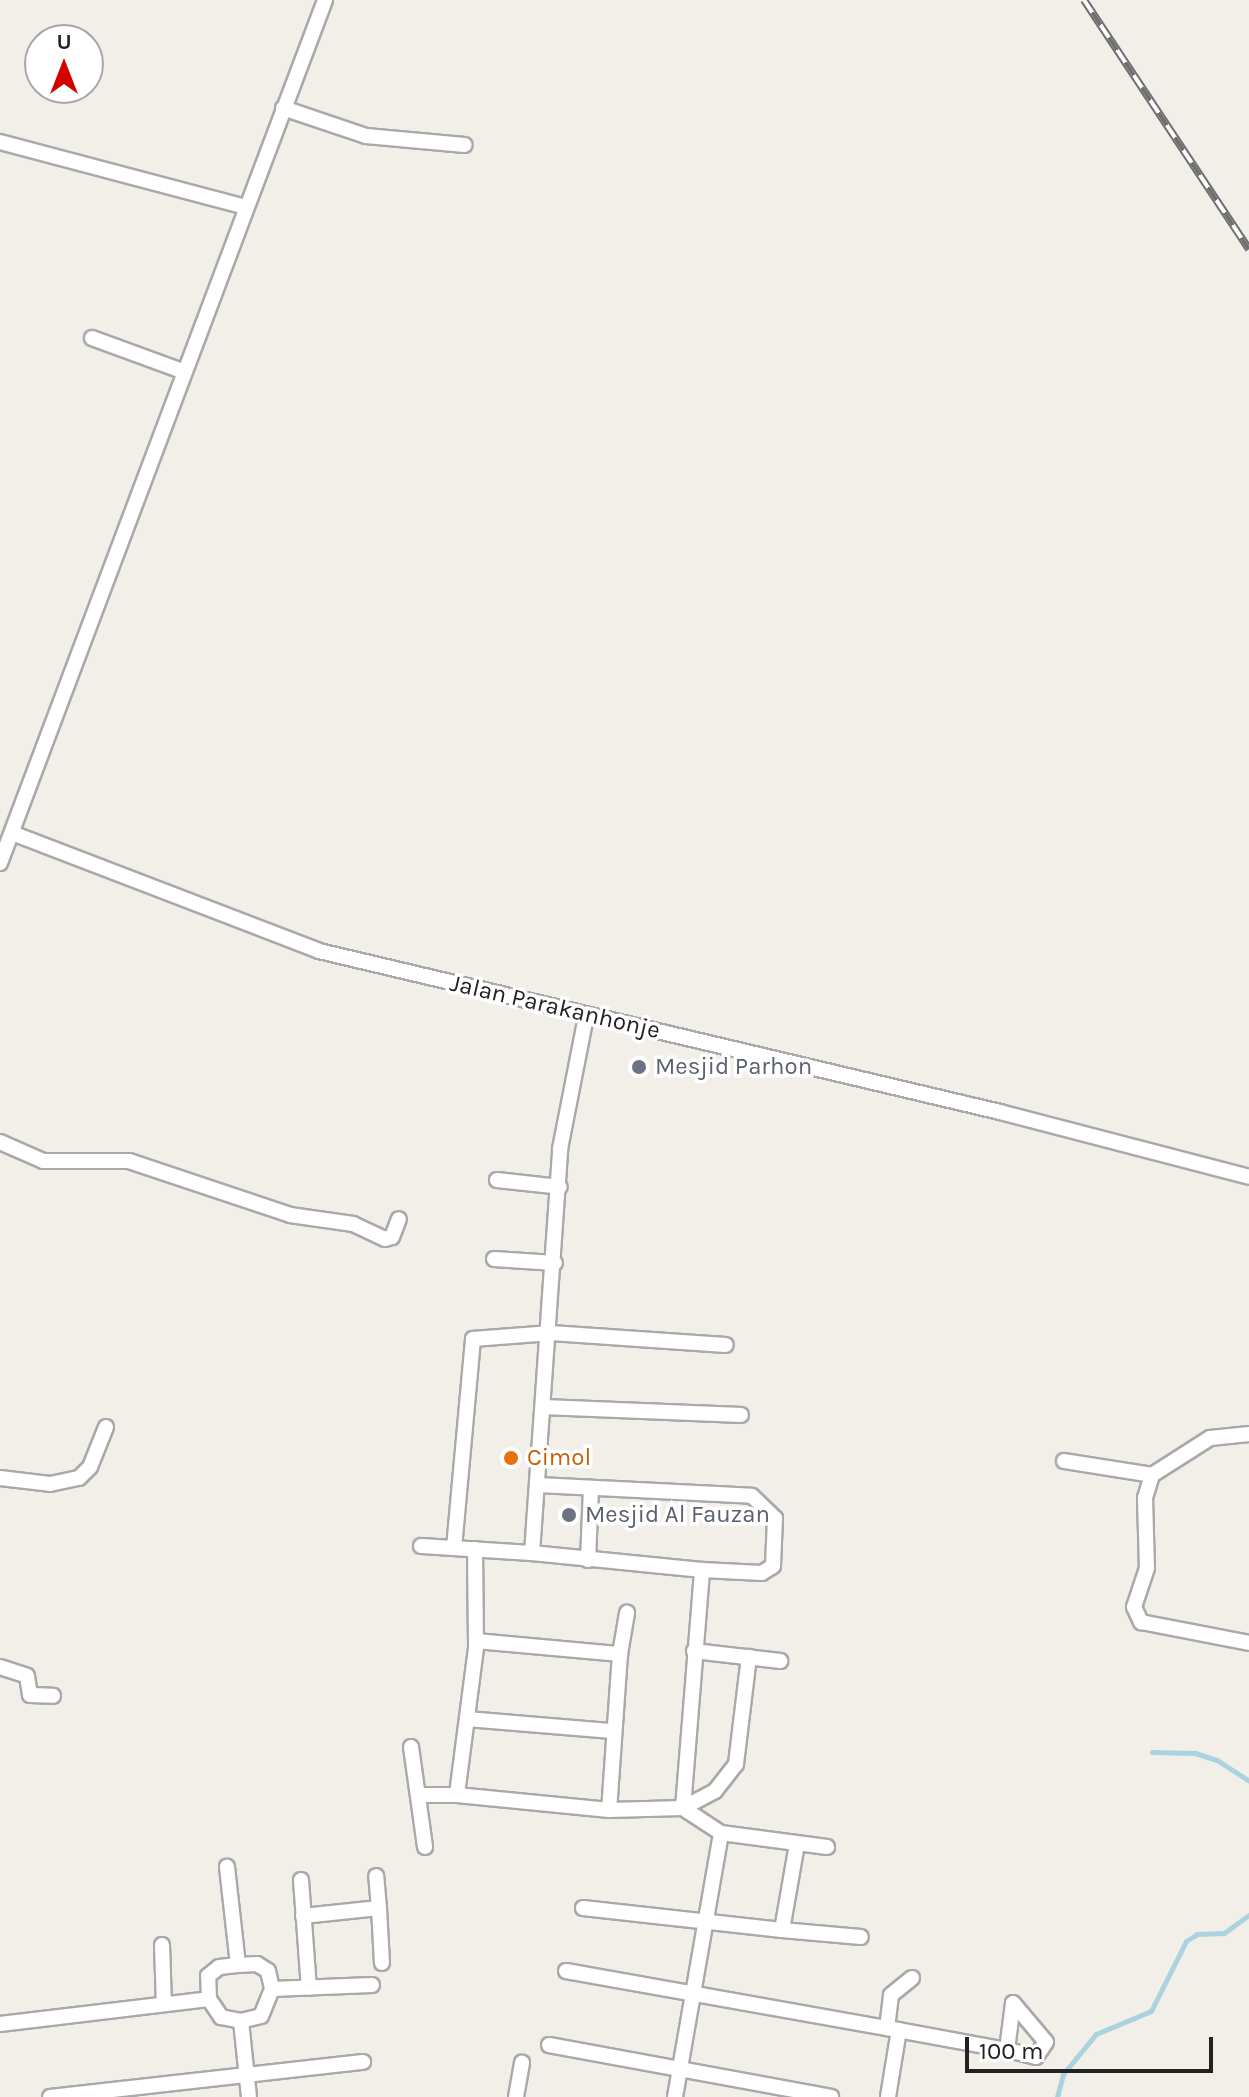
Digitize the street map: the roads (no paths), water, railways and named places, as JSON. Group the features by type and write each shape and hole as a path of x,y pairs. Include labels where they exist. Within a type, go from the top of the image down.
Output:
{"street":[{"path":"0,863 182,371 325,0"},
{"path":"283,108 366,136 465,145"},
{"path":"0,142 246,207"},
{"path":"92,338 182,371"},
{"name":"Jalan Parakanhonje","path":"12,833 319,951 985,1109 1249,1177"},
{"path":"532,1553 551,1333 560,1149 586,1016"},
{"path":"0,1142 43,1161 129,1161 290,1215 353,1224 378,1237 395,1228"},
{"path":"497,1180 560,1187"},
{"path":"494,1259 555,1263"},
{"path":"454,1548 470,1342 551,1333 726,1345"},
{"path":"544,1407 741,1415"},
{"path":"0,1478 50,1484 79,1478 90,1467 106,1427"},
{"path":"1064,1461 1152,1475 1210,1438 1249,1434"},
{"path":"1152,1475 1144,1520 1147,1568 1135,1615 1141,1622 1249,1643"},
{"path":"421,1546 532,1553 702,1570 771,1570 775,1518 761,1499 538,1485"},
{"path":"588,1560 591,1488"},
{"path":"457,1795 476,1641 475,1549"},
{"path":"683,1808 702,1570"},
{"path":"609,1810 612,1731 627,1613"},
{"path":"476,1641 620,1654"},
{"path":"694,1651 780,1661"},
{"path":"418,1795 457,1795 609,1810 683,1808 715,1791 736,1764 749,1657"},
{"path":"0,1667 27,1676 30,1695 53,1696"},
{"path":"468,1719 612,1731"},
{"path":"411,1747 425,1847"},
{"path":"683,1808 721,1833 827,1847"},
{"path":"675,2097 721,1833"},
{"path":"782,1930 797,1844"},
{"path":"227,1867 238,1965"},
{"path":"376,1876 382,1963"},
{"path":"301,1880 309,1988"},
{"path":"303,1916 379,1908"},
{"path":"583,1908 861,1937"},
{"path":"162,1945 164,2004"},
{"path":"257,1964 268,1971 272,1989 261,2016 241,2021 221,2017 209,1999 208,1976 219,1967 238,1965 257,1964"},
{"path":"566,1971 695,1991 1007,2050"},
{"path":"888,2097 893,2029 891,1995 912,1978"},
{"path":"272,1989 372,1985"},
{"path":"0,2024 209,1999"},
{"path":"241,2021 249,2097"},
{"path":"549,2045 831,2097"},
{"path":"50,2097 363,2062"},
{"path":"516,2097 522,2063"}],"waterway":[{"path":"1152,1752 1195,1753 1217,1760 1249,1781"},
{"path":"1057,2097 1063,2074 1096,2034 1151,2011 1186,1941 1197,1934 1224,1933 1249,1915"}],"railway":[{"path":"1084,0 1249,249"}],"place":[{"name":"Mesjid Parhon","path":"639,1067"},
{"name":"Cimol","path":"511,1458"},
{"name":"Mesjid Al Fauzan","path":"569,1515"}]}
